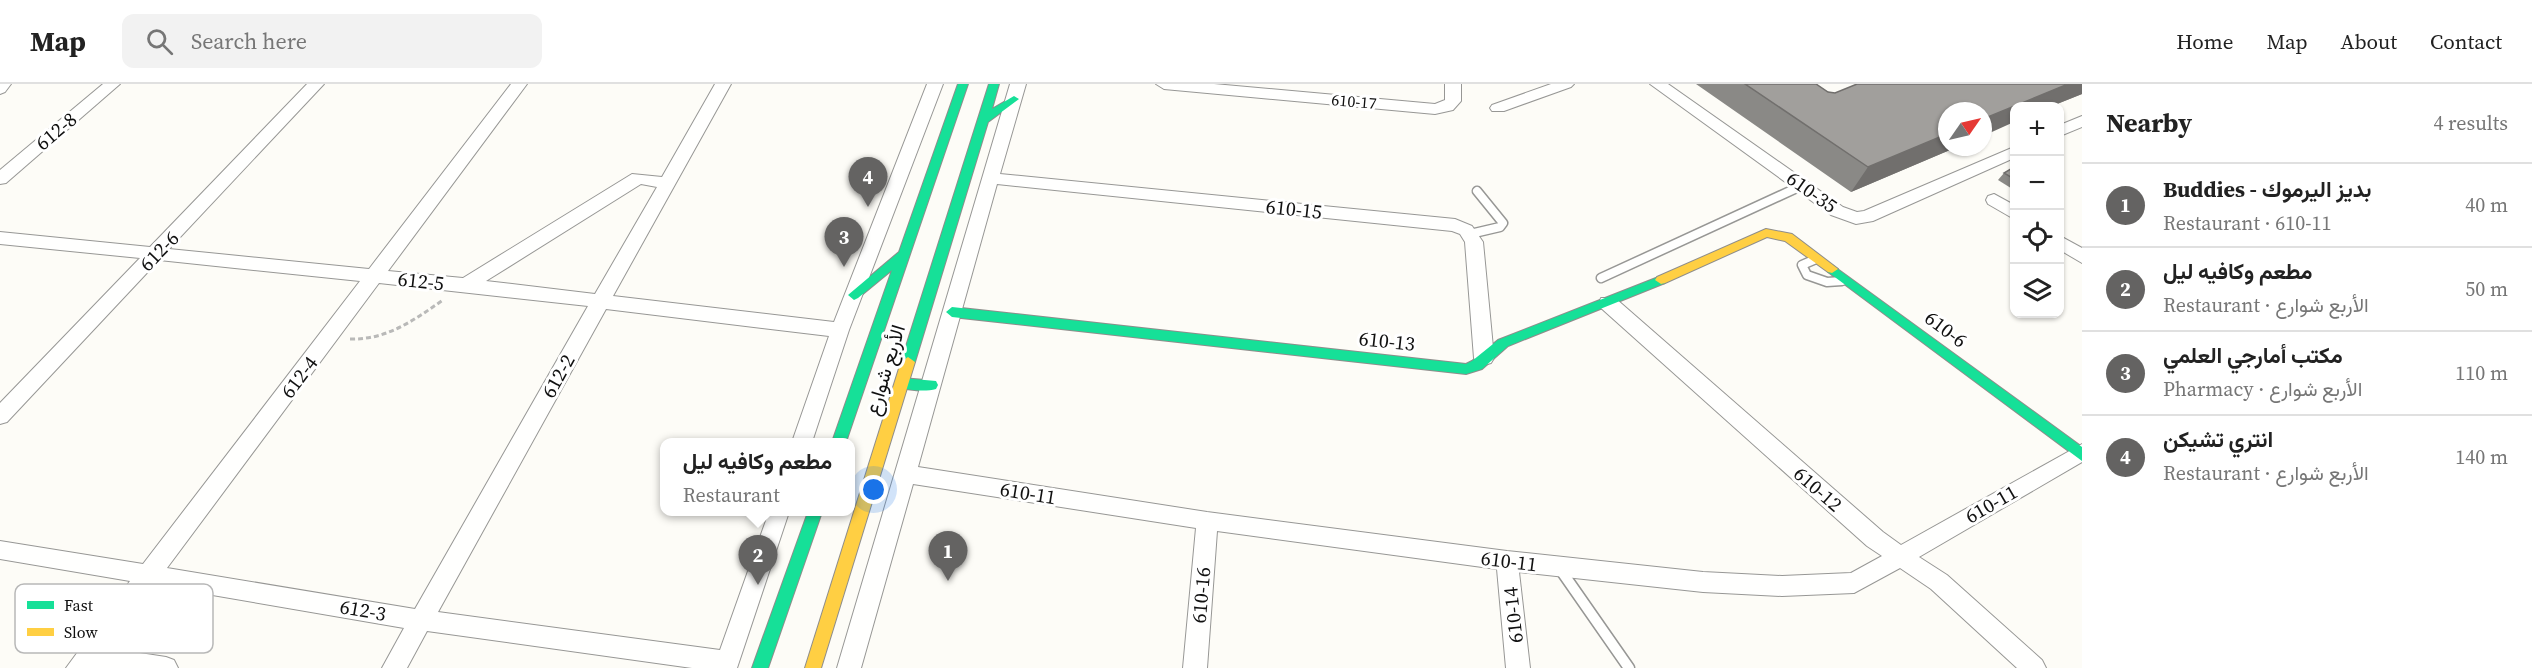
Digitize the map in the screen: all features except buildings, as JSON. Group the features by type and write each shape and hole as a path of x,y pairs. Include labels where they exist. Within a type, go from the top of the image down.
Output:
{"main road":[{"name":"الأربع شوارع","path":"813,668 958,196 957,170 983,120 993,84"},
{"name":"الأربع شوارع","path":"840,438 904,254 937,190 938,161 960,86"},
{"path":"983,120 1016,91"},
{"path":"938,161 941,167 957,170"},
{"path":"937,190 958,196"},
{"name":"610-13","path":"952,312 1466,369 1478,366 1484,358 1503,344 1608,303 1766,233 1788,237"},
{"name":"610-6","path":"1788,237 2081,453"},
{"path":"854,295 904,254"},
{"path":"902,383 931,386"},
{"path":"760,668 814,516"}],"street":[{"path":"0,89 3,84"},
{"name":"612-8","path":"0,179 112,84"},
{"name":"612-6","path":"0,416 316,84"},
{"name":"612-4","path":"142,584 519,84"},
{"name":"612-2","path":"394,668 723,84"},
{"path":"803,438 840,330 935,84"},
{"name":"610-17","path":"1164,84 1436,109 1447,107 1453,101 1453,84"},
{"path":"1498,108 1566,84"},
{"name":"610-35","path":"1658,84 1843,214 1867,218 2010,154"},
{"path":"849,668 1016,91"},
{"path":"2064,129 2082,121"},
{"path":"466,285 638,178 668,183"},
{"name":"610-15","path":"990,178 1449,224 1470,234"},
{"path":"1994,200 2010,210"},
{"path":"1470,234 1474,242 1484,358"},
{"name":"612-5","path":"0,238 466,285 600,303 840,330"},
{"path":"2064,245 2082,257"},
{"name":"610-12","path":"1608,303 1875,539 1939,582 2034,668"},
{"name":"610-11","path":"907,474 1207,521 1507,561 1703,582 1782,586 1854,583 2081,453"},
{"path":"726,665 777,516"},
{"name":"610-16","path":"1195,668 1207,521"},
{"name":"612-3","path":"0,550 208,584"},
{"name":"610-14","path":"1507,561 1518,668"},
{"name":"612-3","path":"213,585 421,620 726,665"},
{"path":"83,662 166,668"}],"lane":[{"path":"1601,278 1801,186"},
{"path":"1470,234 1500,227 1503,223 1477,191"},
{"path":"1558,567 1629,668"}],"path":[{"path":"330,336 358,340 390,334 466,285"}],"traffic: fast":[{"path":"840,438 963,84"},
{"path":"908,362 994,84"},
{"path":"983,120 1014,99"},
{"path":"854,295 904,254"},
{"path":"1832,269 2082,455"},
{"path":"952,312 1466,369 1477,365 1503,343 1661,280"},
{"path":"902,383 931,385"},
{"path":"760,668 814,516"}],"traffic: slow":[{"path":"1661,280 1766,233 1788,237 1832,269"},
{"path":"813,668 908,362"}],"place":[{"name":"انتري تشيكن","path":"868,207"},
{"name":"مكتب أمارجي العلمي","path":"844,267"},
{"name":"Buddies - بديز اليرموك","path":"948,581"},
{"name":"مطعم وكافيه ليل","path":"758,585"}]}
